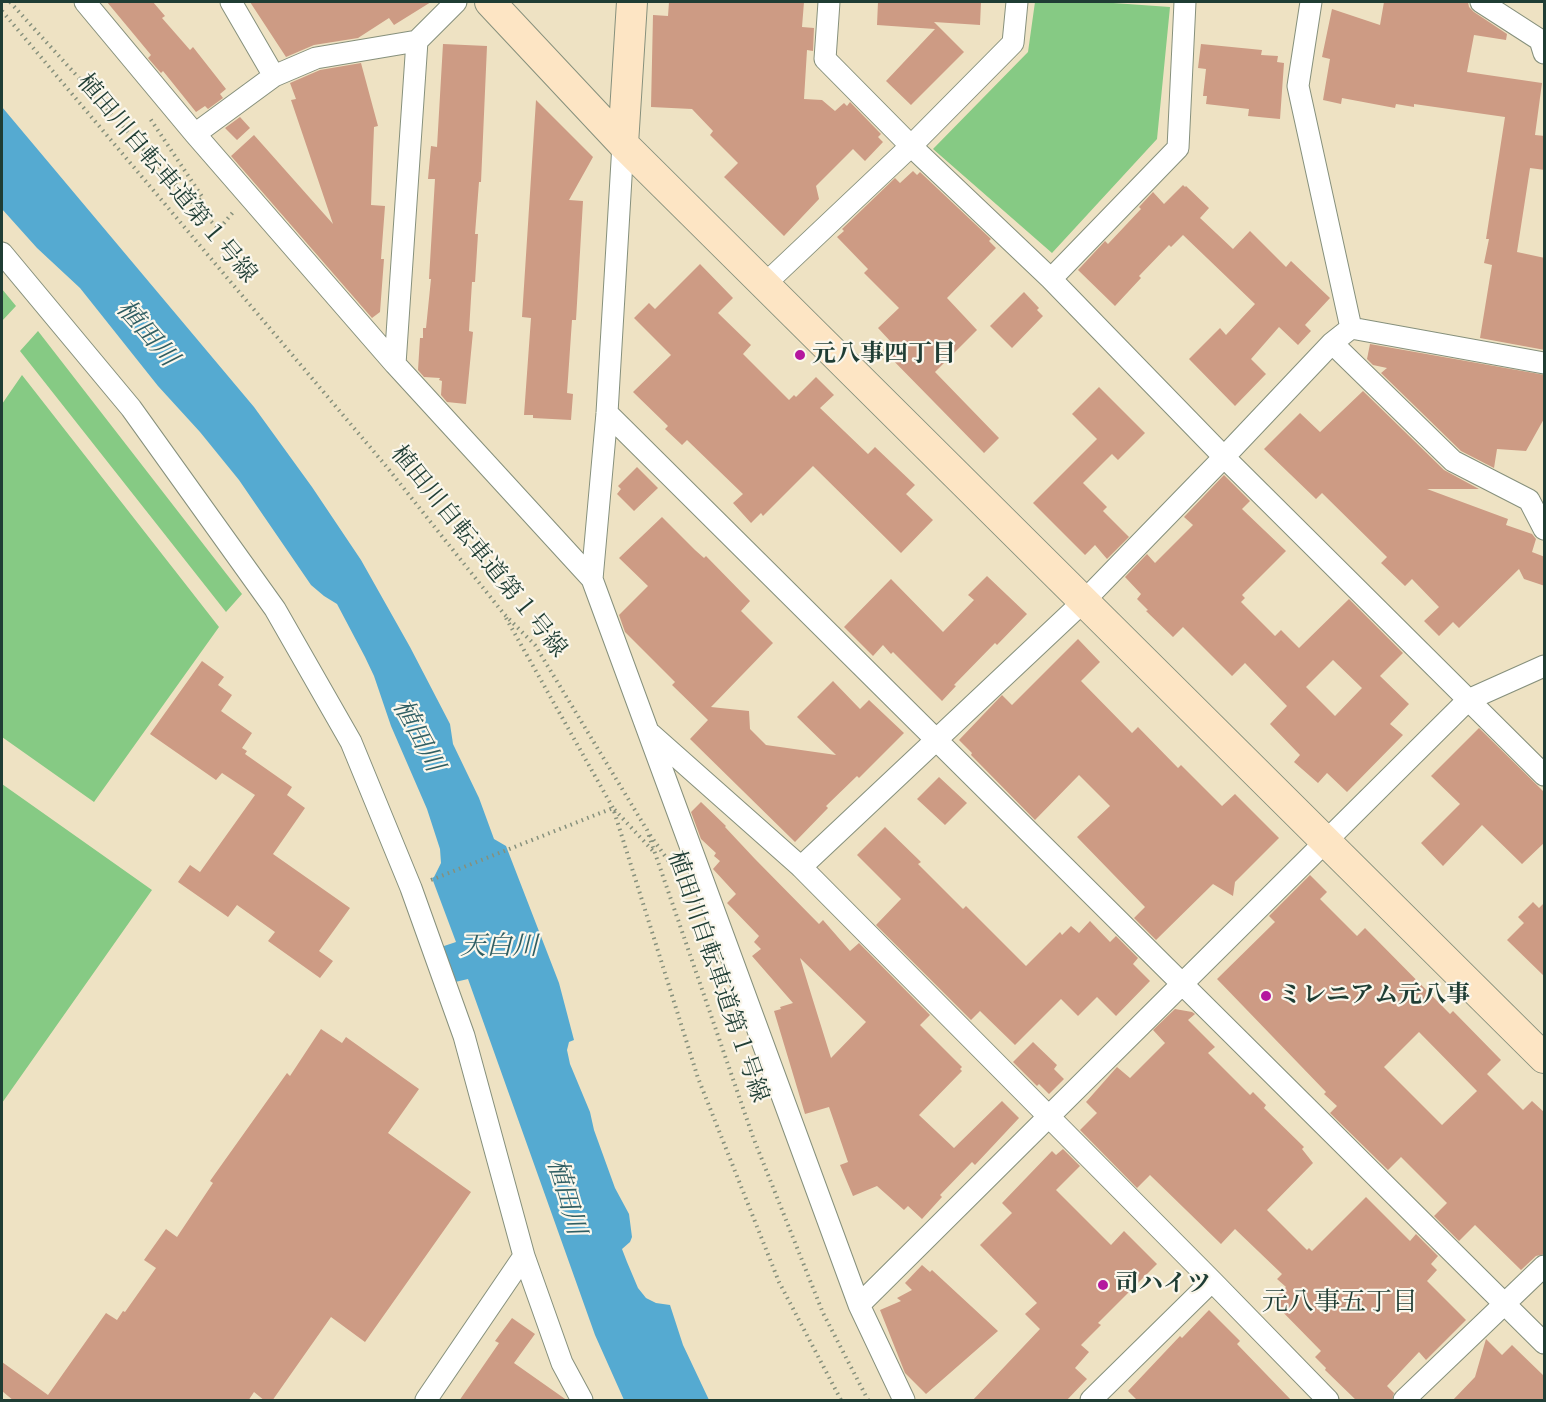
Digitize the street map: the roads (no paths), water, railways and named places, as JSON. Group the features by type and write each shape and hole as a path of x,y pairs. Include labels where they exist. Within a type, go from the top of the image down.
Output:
{"street":[{"path":"85,2 195,134 395,364 592,579 859,1305 904,1401"},
{"path":"231,2 274,76"},
{"path":"195,134 274,76 316,58 417,41 456,2"},
{"path":"490,2 623,144 1545,1058"},
{"path":"592,579 608,413 632,2"},
{"path":"829,2 825,59 911,146 1051,279 1224,458 1545,775"},
{"path":"765,284 911,146 1013,43 1017,2"},
{"path":"1051,279 1178,148 1185,2"},
{"path":"1311,2 1298,86 1350,328"},
{"path":"1481,2 1543,41"},
{"path":"395,364 417,41"},
{"path":"2,253 131,408 275,609 351,742 411,888 464,1036 524,1256 562,1363 582,1401"},
{"path":"801,867 1084,601 1224,458 1332,343 1350,328 1545,363"},
{"path":"1332,343 1453,461 1529,500 1545,529"},
{"path":"608,413 1545,1342"},
{"path":"859,1305 1468,700 1545,666"},
{"path":"648,731 801,867 1328,1401"},
{"path":"426,1401 524,1256"},
{"path":"1404,1401 1545,1266"},
{"path":"1091,1401 1212,1281"}],"water":[{"name":"天白川","path":"2,107 254,407 361,560 410,647 450,724 453,744 479,798 494,839 506,846 559,983 574,1040 569,1042 567,1050 570,1064 590,1112 594,1130 615,1188 629,1214 632,1237 622,1249 627,1262 638,1288 646,1298 656,1303 670,1305 683,1345 709,1400 624,1400 595,1335 468,979 451,983 438,948 456,942 432,878 441,863 440,849 427,809 391,726 365,657 337,604 311,585 239,480 158,386 80,288 37,248 2,209"}],"place":[{"name":"元八事四丁目","path":"800,355"},
{"name":"ミレニアム元八事","path":"1266,996"},
{"name":"司ハイツ","path":"1103,1285"}],"district":[{"name":"元八事五丁目","path":"1340,1304"}],"water label":[{"name":"植田川","path":"146,334"},
{"name":"植田川","path":"417,736"},
{"name":"植田川","path":"565,1197"}]}
